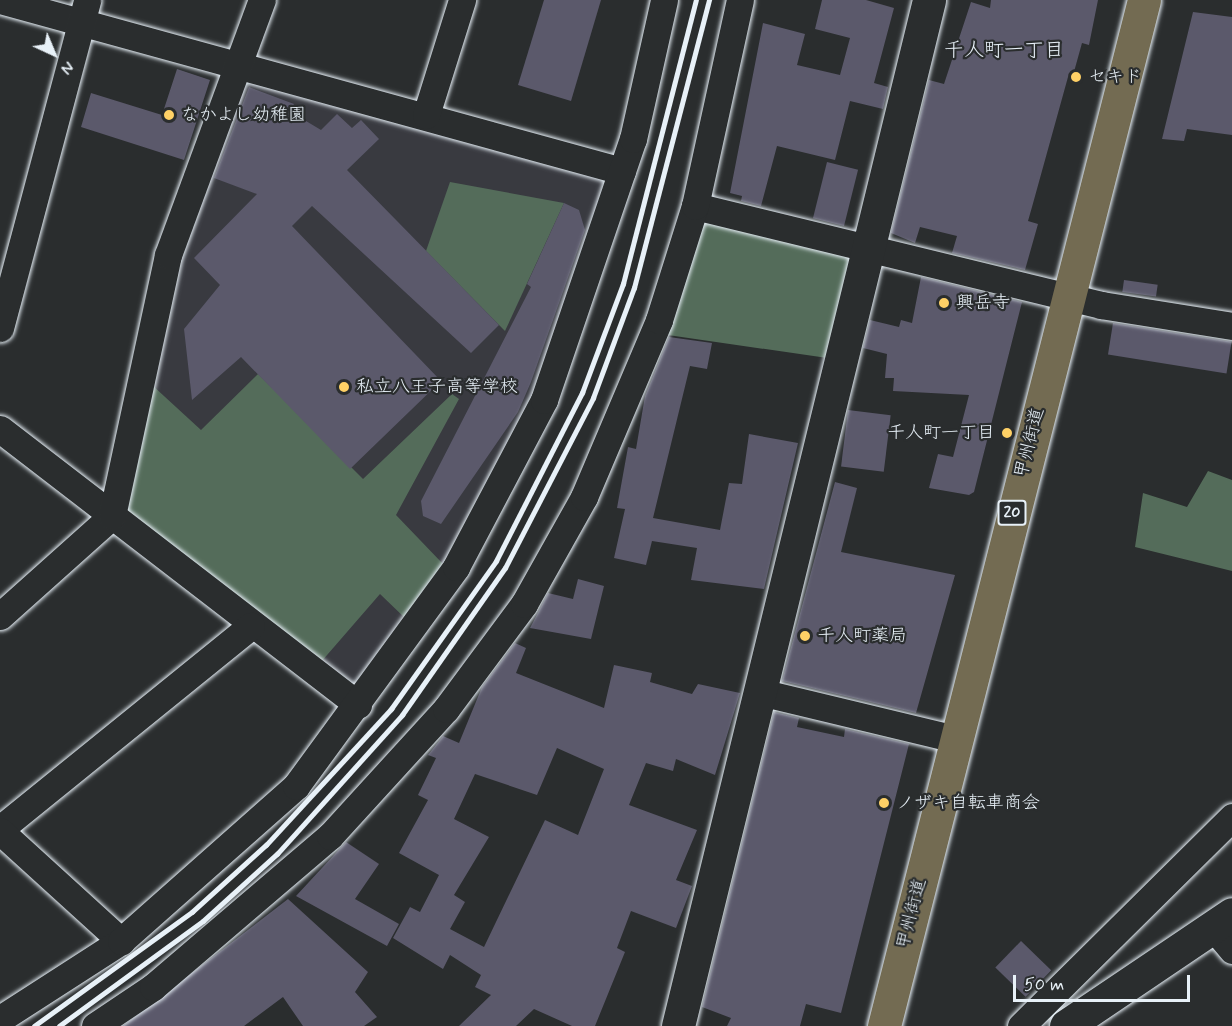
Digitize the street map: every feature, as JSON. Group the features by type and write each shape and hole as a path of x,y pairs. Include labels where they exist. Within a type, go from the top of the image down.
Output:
{"highway":[{"name":"甲州街道","path":"884,1026 1144,0"}],"street":[{"path":"0,0 85,10 238,65 426,115 622,171"},
{"path":"0,616 112,516 168,255 262,0"},
{"path":"426,115 462,0"},
{"path":"0,1019 121,941 296,786 358,705 456,567 510,471 544,400 622,171 664,0"},
{"path":"95,1026 171,972 330,836 423,736 524,604 617,424 659,320 695,206 740,0"},
{"path":"678,1026 929,0"},
{"path":"0,328 85,10"},
{"path":"695,206 869,250 1068,294 1232,326"},
{"path":"0,429 251,626 358,705"},
{"path":"121,941 0,830 251,626"},
{"path":"760,692 956,740"},
{"path":"1021,1026 1232,817"},
{"path":"1066,1026 1226,931"}],"shaded area":[{"name":"私立八王子高等学校","path":"254,82 601,172 610,184 536,389 435,579 356,689 127,511 176,258 242,89"}],"green space":[{"path":"450,182 564,203 505,331 426,251"},
{"path":"705,219 869,250 841,360 661,334"},
{"path":"258,374 363,479 452,394 459,399 396,515 443,564 406,619 380,594 321,662 127,511 152,385 201,430"},
{"path":"1208,471 1232,480 1232,571 1135,547 1143,493 1187,507"}],"building":[{"path":"544,0 601,0 571,101 518,85"},
{"path":"822,0 866,0 894,8 874,83 888,87 883,109 850,101 835,160 777,146 761,206 741,201 742,196 730,193 763,23 805,34 797,65 840,75 850,38 815,29"},
{"path":"991,0 1098,0 1089,45 1082,43 1072,79 1068,77 1028,221 1038,224 1025,270 952,253 957,236 920,227 915,243 891,233 929,80 944,84 971,2 990,8"},
{"path":"1193,12 1232,17 1232,135 1187,129 1184,141 1162,139"},
{"path":"177,69 210,80 184,160 81,127 91,93 162,115"},
{"path":"249,87 294,104 291,112 321,130 337,114 352,128 361,120 379,139 347,170 499,325 471,353 312,206 292,226 441,381 350,469 241,357 192,400 184,329 220,285 194,258 257,194 214,178"},
{"path":"827,162 858,170 844,226 813,218"},
{"path":"564,203 579,210 585,230 531,382 518,412 441,524 423,516 421,501 531,287 527,284"},
{"path":"921,277 1022,302 974,492 969,495 929,488 938,454 953,457 969,395 893,391 894,378 885,378 887,354 863,348 870,320 899,327 901,320 912,323"},
{"path":"1124,280 1158,285 1156,297 1122,292"},
{"path":"1113,323 1232,342 1227,373 1108,355"},
{"path":"669,337 712,343 707,369 690,366 653,518 720,530 729,483 742,484 749,434 798,443 764,589 691,580 697,548 652,541 646,565 614,558 625,509 617,508 628,447 636,449 645,396"},
{"path":"848,410 891,415 884,472 841,467"},
{"path":"835,482 857,488 841,552 955,575 916,713 782,681"},
{"path":"578,579 604,586 591,639 530,628 548,593 573,599"},
{"path":"515,643 526,648 516,673 604,708 614,665 652,673 650,682 692,694 698,684 740,693 715,775 676,759 673,771 646,763 629,805 697,830 676,880 692,886 676,928 631,911 617,948 625,952 595,1026 572,1026 534,1009 516,1026 459,1026 491,995 475,987 481,975 450,955 443,969 393,938 410,907 420,912 439,875 399,853 428,800 418,795 436,758 428,755 443,736 459,743 482,687","holes":["557,748 604,769 578,835 545,820 484,947 450,929 465,902 454,895 489,837 454,819 475,774 537,795"]},
{"path":"774,712 799,718 797,727 844,737 845,729 909,744 841,1013 806,1004 800,1026 727,1026 731,1018 702,1007"},
{"path":"346,842 379,864 355,899 399,924 387,946 296,896"},
{"path":"288,899 368,972 355,992 377,1017 364,1026 303,1026 283,997 244,1026 123,1026"},
{"path":"1021,941 1051,970 1026,997 995,968"}],"railway":[{"path":"34,1026 192,912 266,845 391,709 496,561 582,393 623,284 696,0"},
{"path":"59,1026 203,921 277,854 402,715 505,568 593,398 634,288 709,0"}],"place":[{"name":"セキド","path":"1076,77"},
{"name":"なかよし幼稚園","path":"169,115"},
{"name":"興岳寺","path":"944,303"},
{"name":"私立八王子高等学校","path":"344,387"},
{"name":"千人町一丁目","path":"1007,433"},
{"name":"千人町薬局","path":"805,636"},
{"name":"ノザキ自転車商会","path":"884,803"}],"district":[{"name":"千人町一丁目","path":"1004,50"}]}
